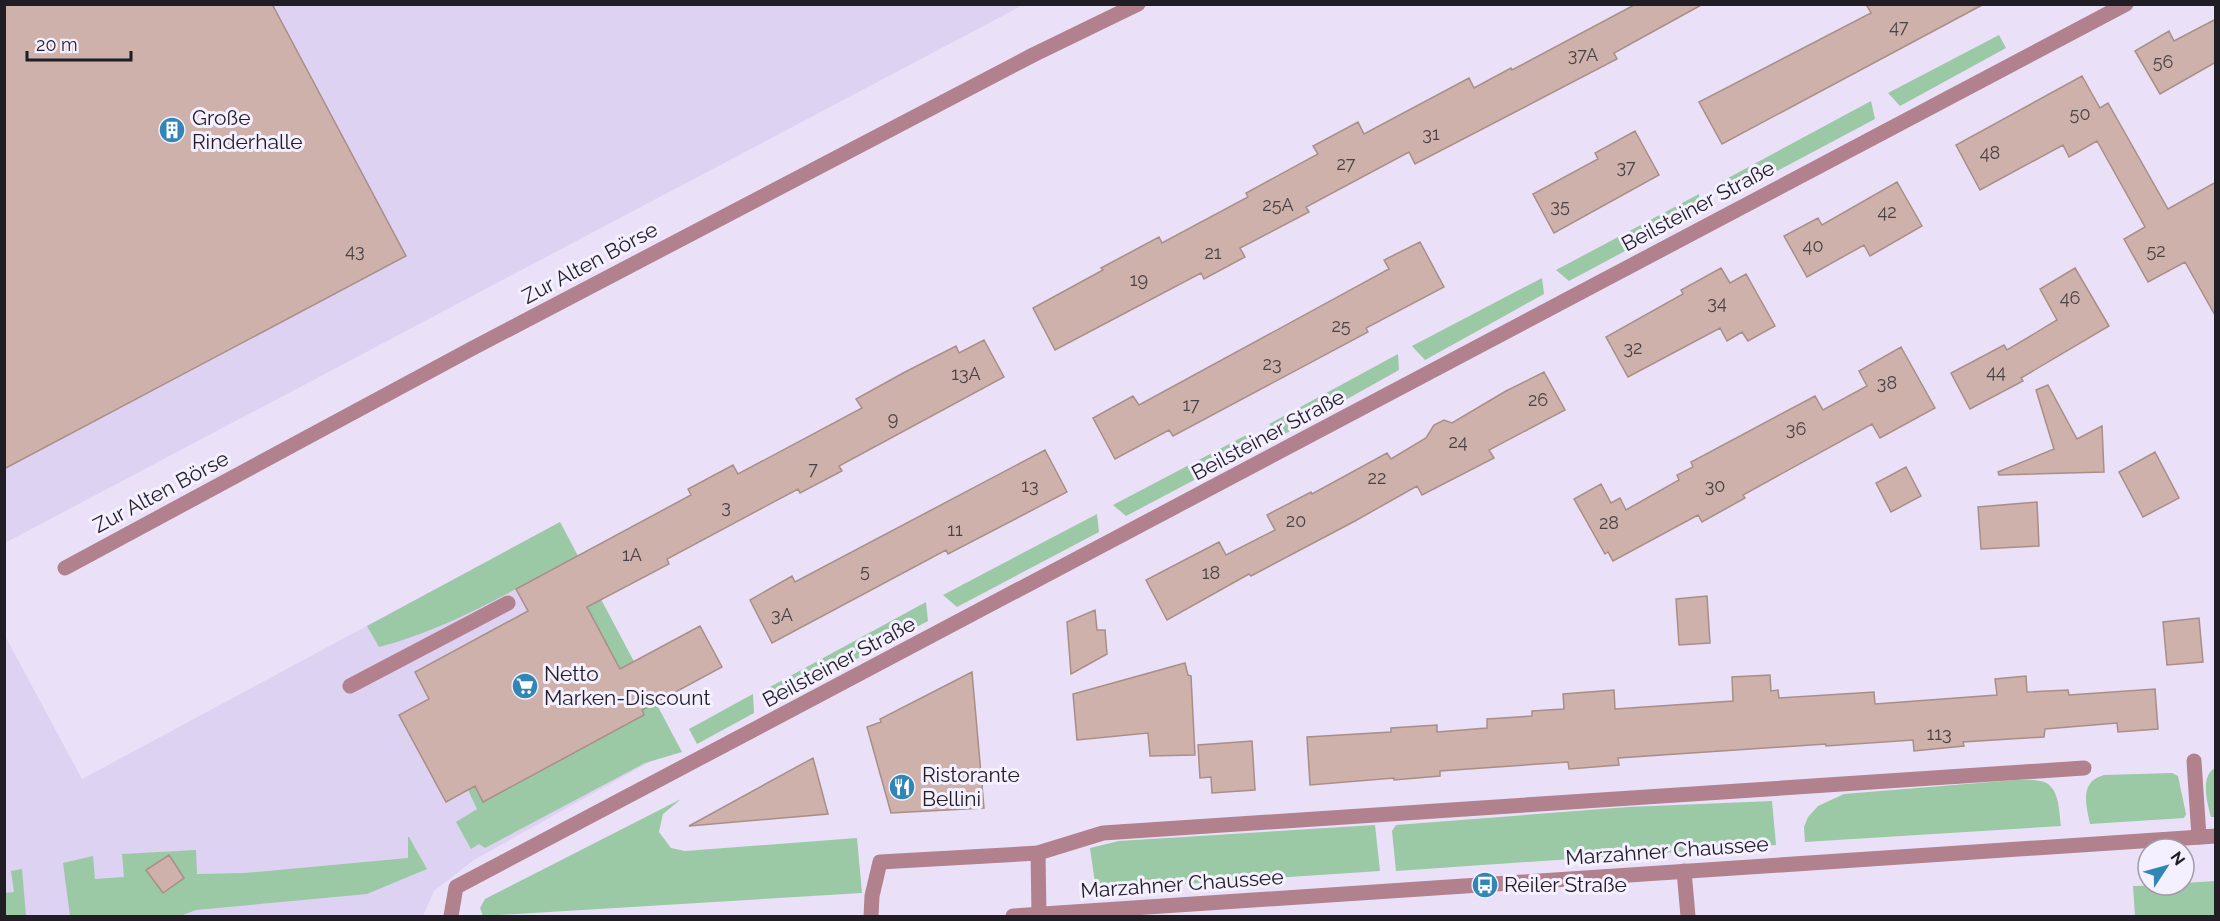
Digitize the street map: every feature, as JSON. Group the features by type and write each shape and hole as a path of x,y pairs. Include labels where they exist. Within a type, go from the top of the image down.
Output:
{"street":[{"name":"Zur Alten Börse","path":"65,568 472,348 1033,55 1138,4"},
{"name":"Beilsteiner Straße","path":"452,916 456,887 2126,4"},
{"path":"350,686 508,603"},
{"path":"2193,760 2199,837"},
{"path":"871,916 872,896 879,862 1038,853 1103,833 2084,768"},
{"name":"Marzahner Chaussee","path":"1013,916 1153,912 1684,871 2216,836"},
{"path":"1038,853 1040,915"},
{"path":"1684,871 1688,916"}],"shaded area":[{"path":"5,5 1023,5 5,543"},
{"path":"560,522 678,746 474,860 434,891 423,916 5,916 4,634 82,779"}],"green space":[{"path":"1999,35 2006,48 1900,106 1888,93"},
{"path":"1871,101 1875,119 1732,195 1717,184"},
{"path":"1699,194 1700,211 1569,281 1556,270"},
{"path":"1542,278 1544,294 1425,360 1412,346"},
{"path":"1398,354 1399,370 1281,436 1269,424"},
{"path":"1250,433 1253,449 1126,516 1113,505"},
{"path":"1097,514 1099,532 957,607 943,595"},
{"path":"560,522 682,752 645,763 485,848 479,844 471,849 456,822 477,809 468,790 475,786 484,801 644,715 562,564 450,622 403,640 379,647 367,626"},
{"path":"926,602 928,621 783,698 768,688"},
{"path":"753,694 754,713 697,744 689,729"},
{"path":"2215,768 2215,817 2211,817 2206,783 2210,772"},
{"path":"2172,773 2178,776 2186,814 2184,818 2090,824 2086,795 2088,788 2096,778 2104,775"},
{"path":"2037,780 2049,785 2058,801 2061,826 1805,842 1804,827 1808,817 1818,806 1844,794"},
{"path":"681,799 663,814 659,832 671,848 685,851 857,838 862,893 483,916 480,908 485,899"},
{"path":"1772,801 1776,845 1396,871 1392,831 1396,825 1628,807"},
{"path":"1375,825 1380,871 1096,890 1090,848 1119,841"},
{"path":"408,837 427,869 367,894 196,910 180,916 70,916 63,863 93,856 95,879 124,877 122,854 196,850 197,874 245,873 408,858"},
{"path":"22,869 26,916 5,916 5,893 14,892 11,871"},
{"path":"2215,881 2215,916 2135,916 2133,886 2136,886 2136,897 2196,897 2196,882"}],"building":[{"name":"Große Rinderhalle","path":"4,4 272,4 406,256 4,469"},
{"path":"1636,4 1703,4 1614,53 1617,59 1415,164 1409,152 1306,207 1309,212 1240,248 1245,257 1204,279 1201,273 1055,350 1033,308 1159,237 1162,243 1248,197 1246,193 1318,154 1313,146 1358,122 1364,134 1469,78 1474,88"},
{"path":"1866,4 1984,4 1722,144 1699,102 1871,13"},
{"path":"2216,19 2216,62 2160,94 2135,51 2169,31 2174,41"},
{"path":"2082,76 2100,108 2108,103 2168,209 2216,182 2216,317 2185,262 2148,282 2124,239 2145,227 2097,141 2069,157 2063,145 1980,190 1956,145"},
{"path":"1635,131 1659,175 1554,233 1533,194 1598,159 1595,153"},
{"path":"1897,182 1922,226 1870,256 1864,245 1807,277 1784,236 1818,218 1822,225"},
{"path":"1420,242 1444,287 1366,328 1368,332 1173,436 1169,430 1115,459 1093,418 1133,396 1139,405 1389,269 1384,260"},
{"path":"1721,268 1730,283 1746,274 1775,326 1748,341 1742,332 1727,341 1720,328 1628,377 1606,337 1683,294 1681,290"},
{"path":"2075,268 2109,326 2021,378 2023,381 1970,409 1951,373 2004,345 2007,350 2057,320 2040,289"},
{"path":"984,340 1004,377 839,466 842,471 800,493 798,489 667,559 669,564 587,607 620,669 700,626 722,667 642,710 644,715 483,802 475,786 446,802 399,715 429,699 415,672 528,611 516,589 691,495 688,489 733,465 738,474 862,408 856,399 905,372 956,346 959,353"},
{"path":"1901,347 1935,408 1880,438 1872,424 1743,495 1745,498 1702,522 1698,515 1613,561 1608,552 1605,554 1574,499 1601,484 1611,503 1620,498 1626,510 1679,480 1677,475 1693,467 1691,462 1815,396 1823,410 1867,386 1859,371"},
{"path":"1544,372 1565,410 1489,450 1494,458 1422,495 1417,486 1251,576 1249,574 1167,620 1146,580 1219,542 1226,555 1275,530 1267,515 1311,492 1312,494 1387,453 1391,459 1426,438 1434,425 1444,420 1452,423 1506,391"},
{"path":"2048,385 2077,439 2102,426 2104,472 1999,475 1998,472 2054,449 2036,390"},
{"path":"1045,450 1067,492 948,554 946,550 772,643 750,600 792,576 795,582"},
{"path":"2155,452 2179,498 2143,517 2119,472"},
{"path":"1906,467 1921,496 1891,512 1876,483"},
{"path":"2037,502 2039,546 1981,549 1978,507"},
{"path":"1707,596 1710,643 1679,645 1676,599"},
{"path":"1095,610 1097,630 1105,630 1107,654 1071,674 1067,622"},
{"path":"2199,618 2203,662 2167,665 2163,622"},
{"path":"1185,663 1188,675 1191,676 1195,755 1150,756 1148,733 1077,740 1073,694"},
{"path":"972,672 984,808 891,813 867,727 881,722 880,719"},
{"path":"1770,675 1771,691 1778,690 1779,698 1874,692 1875,704 1997,695 1995,679 2026,676 2027,692 2068,690 2069,695 2155,689 2158,729 2118,732 2117,723 2045,729 2044,737 1963,742 1964,746 1914,751 1913,740 1826,746 1826,744 1618,758 1619,765 1569,769 1568,762 1440,771 1440,776 1310,785 1307,737 1391,732 1391,728 1437,725 1437,732 1487,728 1487,719 1532,716 1532,711 1564,709 1563,694 1614,690 1615,709 1733,701 1732,677"},
{"path":"1252,741 1255,790 1212,793 1211,777 1200,778 1198,745"},
{"path":"813,758 828,814 689,826"},
{"path":"169,855 184,878 163,893 146,870"}],"place":[{"name":"Große Rinderhalle","path":"172,130"},
{"name":"Netto Marken-Discount","path":"525,686"},
{"name":"Ristorante Bellini","path":"902,787"},
{"name":"Reiler Straße","path":"1485,885"}]}
